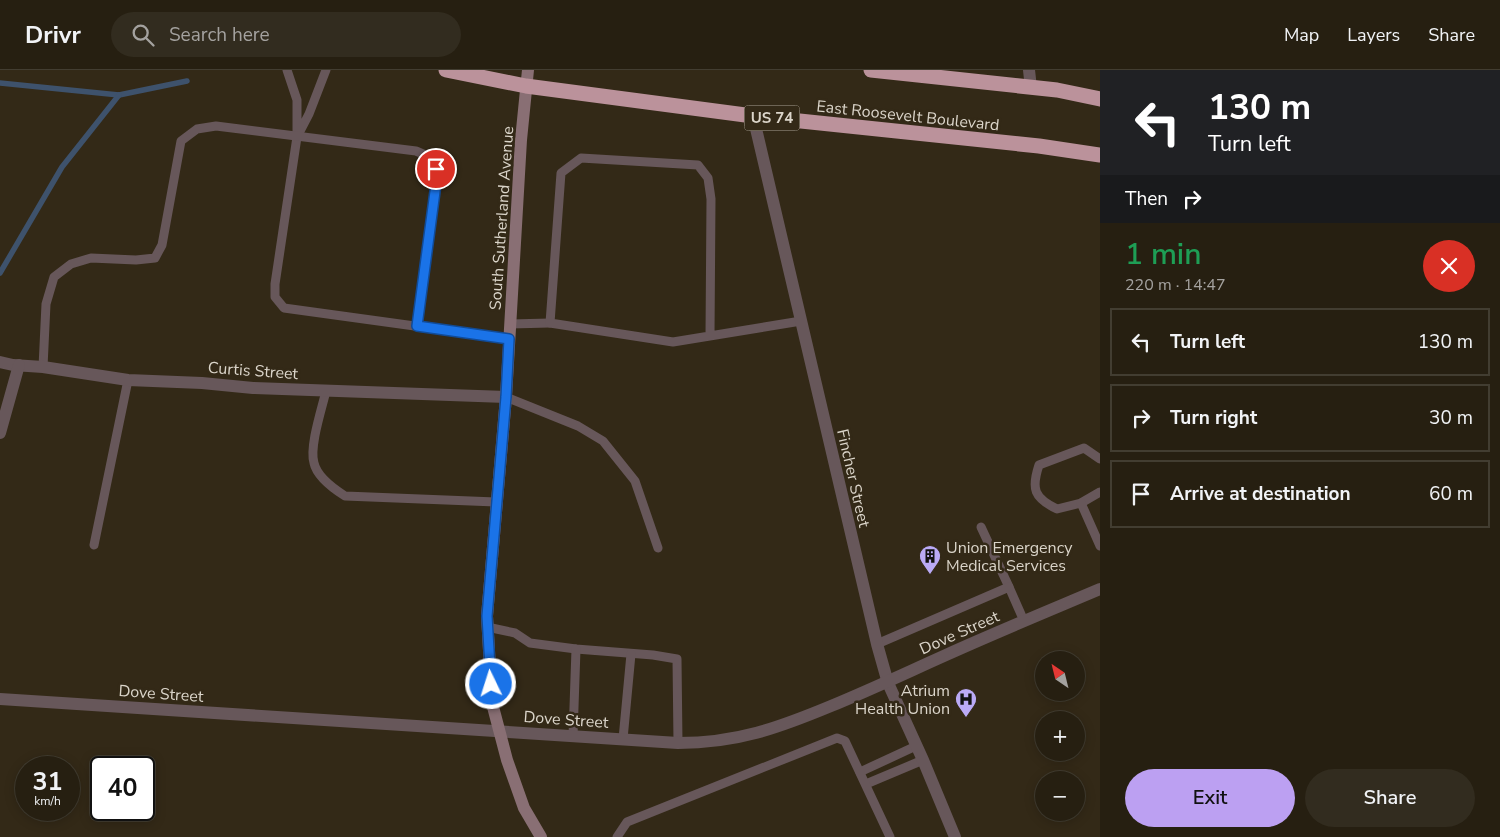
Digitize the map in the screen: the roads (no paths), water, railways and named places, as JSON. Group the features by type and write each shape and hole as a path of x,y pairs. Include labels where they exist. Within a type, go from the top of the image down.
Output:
{"highway":[{"name":"East Roosevelt Boulevard","path":"446,70 526,86 753,116 1061,148 1100,155"},
{"path":"871,70 1057,90 1100,99"}],"street":[{"name":"South Sutherland Avenue","path":"528,70 521,140 506,397 487,627 492,703 507,760 524,808 541,837"},
{"path":"1029,70 1031,88"},
{"name":"Fincher Street","path":"753,116 877,644 888,683 955,837"},
{"name":"Curtis Street","path":"0,362 128,380 202,383 253,388 506,397"},
{"path":"0,433 19,365"},
{"name":"Dove Street","path":"0,699 623,739 678,742 722,741 767,731 888,683 1024,620 1100,590"}],"lane":[{"path":"287,70 297,100 297,137 275,284 275,297 284,308 509,339"},
{"path":"297,137 309,114 326,70"},
{"path":"43,367 46,304 54,277 71,264 91,258 136,260 155,258 162,245 181,141 197,128 216,126 416,151 430,157 436,169 436,184 417,326"},
{"path":"550,323 561,174 581,158 698,165 708,178 711,199 710,336"},
{"path":"510,324 550,323 673,342 801,321"},
{"path":"94,545 128,380"},
{"path":"326,391 312,457 314,466 334,489 345,496 496,502"},
{"path":"506,397 578,426 603,441 635,480 658,548"},
{"path":"1100,459 1084,448 1039,465 1034,479 1036,493 1044,502 1057,509 1081,503 1100,492"},
{"path":"1081,503 1100,546"},
{"path":"982,526 1024,620"},
{"path":"877,644 1009,587"},
{"path":"487,627 516,633 530,643 677,659 678,742"},
{"path":"573,736 576,649"},
{"path":"623,739 631,654"},
{"path":"617,837 627,822 837,738 845,741 890,837"},
{"path":"860,772 916,746"},
{"path":"866,784 923,760"}],"waterway":[{"path":"0,83 119,95 187,81"},
{"path":"0,273 62,167 119,95"}],"place":[{"name":"Union Emergency Medical Services","path":"930,575"},
{"name":"Atrium Health Union","path":"966,718"}]}
